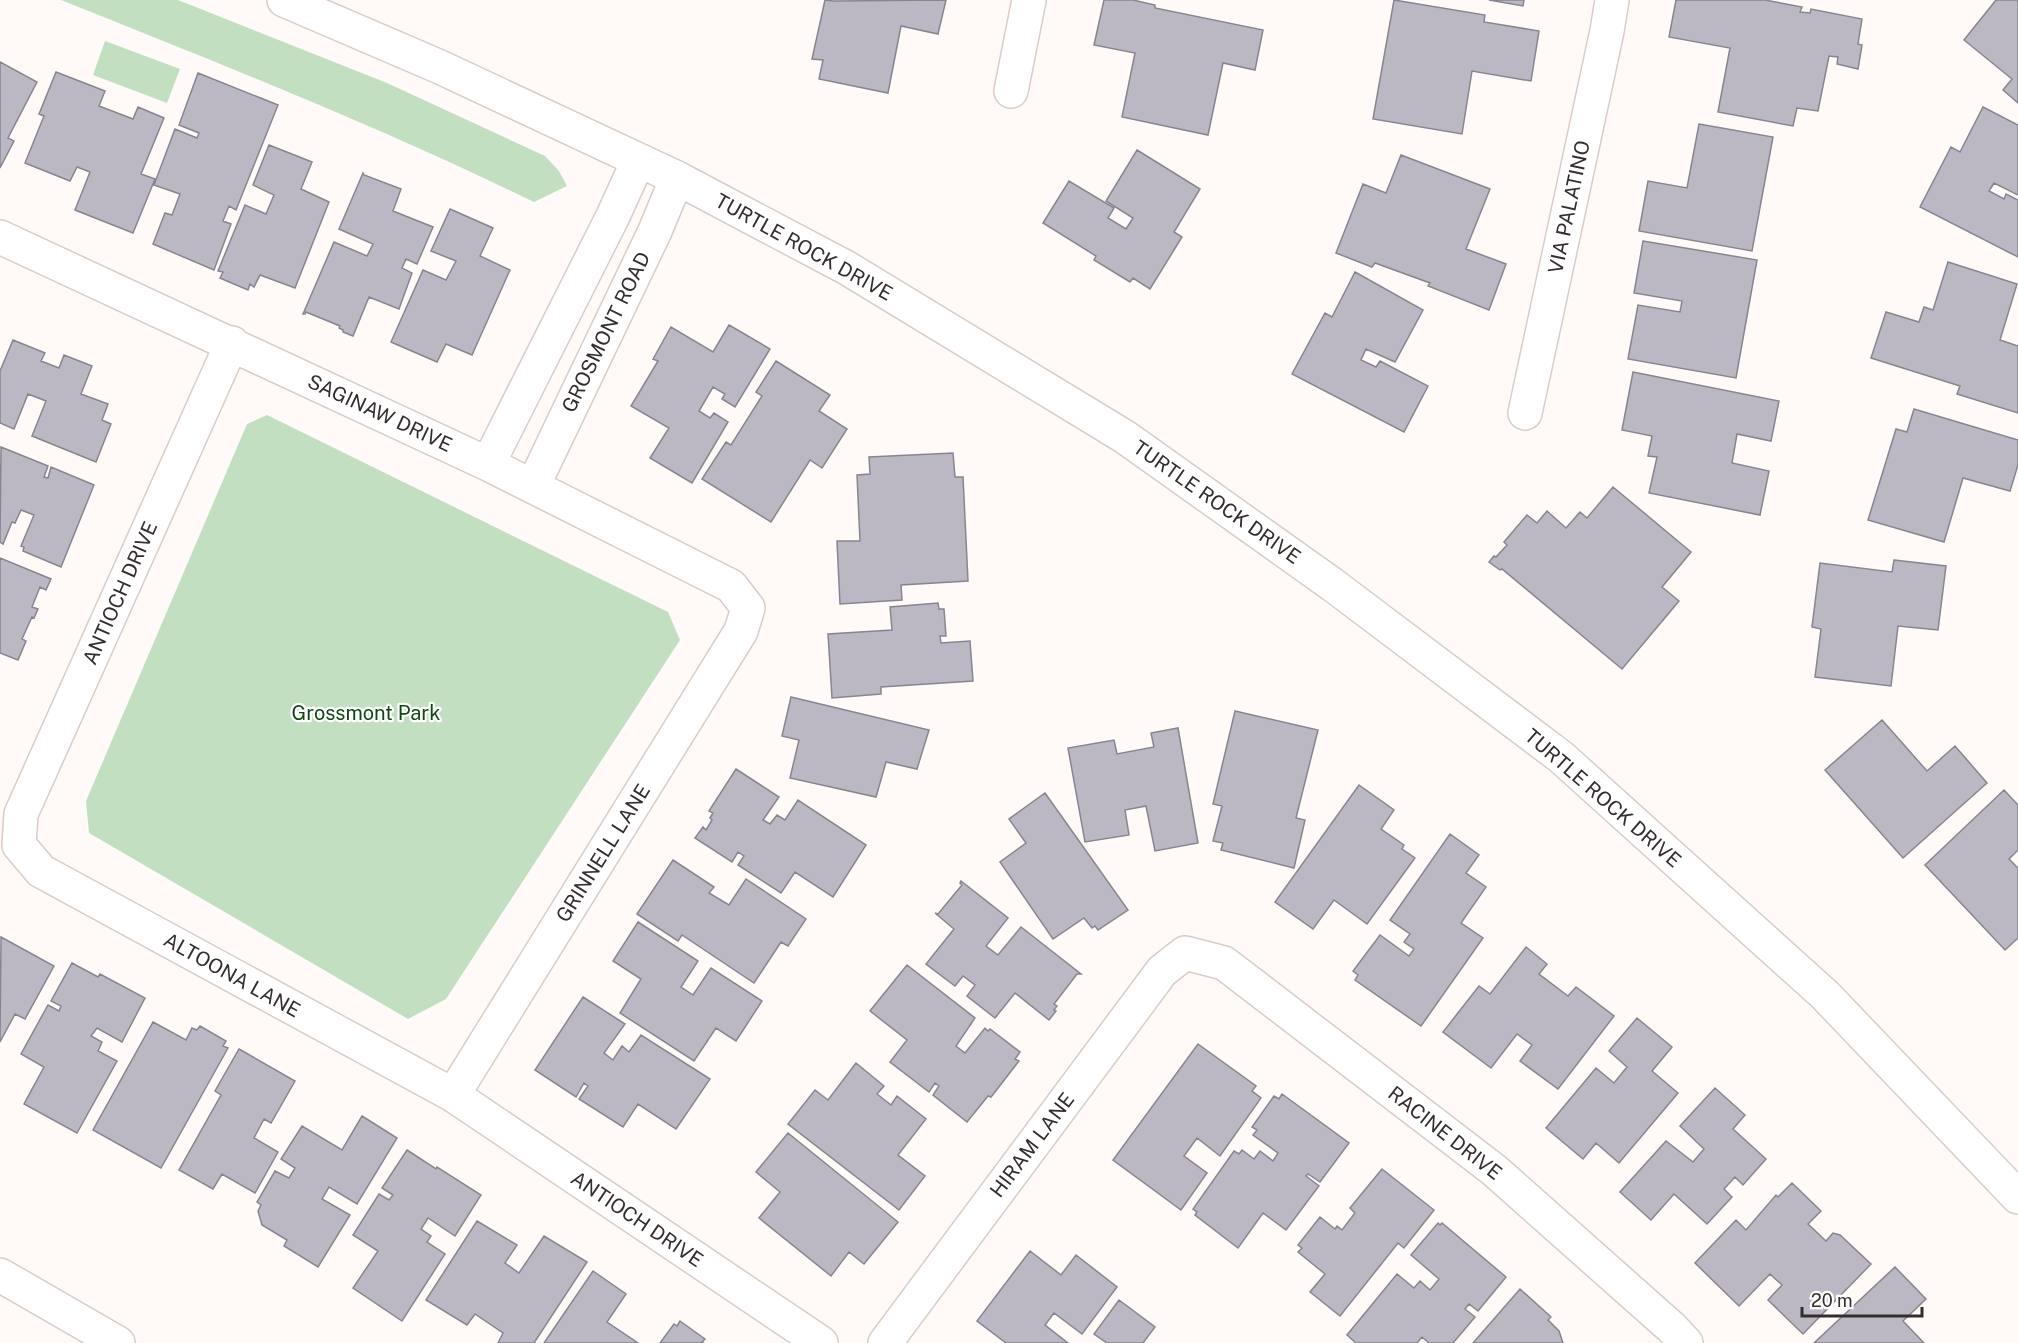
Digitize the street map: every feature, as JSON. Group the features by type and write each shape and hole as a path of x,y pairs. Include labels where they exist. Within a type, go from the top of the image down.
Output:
{"street":[{"name":"TURTLE ROCK DRIVE","path":"284,0 440,67 677,178 847,268 1125,437 1333,585 1551,750 1825,995 2018,1197"},
{"path":"1011,91 1029,0"},
{"name":"VIA PALATINO","path":"1525,413 1605,43 1612,0"},
{"path":"488,464 613,216 638,161"},
{"name":"GROSMONT ROAD","path":"533,486 655,231 677,178"},
{"name":"SAGINAW DRIVE","path":"0,237 232,343 533,486 731,586 748,608"},
{"name":"ANTIOCH DRIVE","path":"19,845 21,814 232,343"},
{"name":"GRINNELL LANE","path":"453,1095 741,631 748,608"},
{"name":"ALTOONA LANE","path":"19,845 41,871 453,1095"},
{"name":"HIRAM LANE","path":"885,1343 1162,971 1185,953"},
{"name":"RACINE DRIVE","path":"1185,953 1224,963 1494,1170 1686,1343"},
{"name":"ANTIOCH DRIVE","path":"453,1095 821,1343"},
{"path":"0,1275 118,1343"}],"green space":[{"path":"61,0 178,0 387,83 545,156 559,171 567,186 534,202 359,122"},
{"path":"105,41 180,69 167,103 93,75"},
{"name":"Grossmont Park","path":"267,415 668,612 680,640 446,999 408,1019 89,833 86,801 247,424"}],"building":[{"path":"825,0 946,0 938,34 901,26 888,93 819,79 823,60 812,59"},
{"path":"1104,0 1133,0 1155,5 1155,8 1263,30 1255,70 1223,63 1208,135 1122,117 1135,53 1094,45"},
{"path":"1394,0 1485,15 1484,22 1539,31 1531,81 1472,71 1462,134 1373,119"},
{"path":"1489,0 1524,0 1523,6"},
{"path":"1676,0 1765,0 1802,7 1800,12 1810,13 1811,9 1862,19 1858,44 1862,45 1858,69 1837,64 1838,57 1829,56 1818,111 1797,108 1793,126 1718,112 1730,48 1669,37"},
{"path":"1996,0 2018,0 2018,103 2003,90 2012,79 1964,40"},
{"path":"0,62 37,82 8,138 14,141 0,168"},
{"path":"56,72 105,91 99,106 133,119 138,107 164,118 141,174 155,179 133,233 75,210 90,172 77,167 70,181 25,163 44,116 39,114"},
{"path":"198,73 278,105 236,210 229,206 223,221 231,224 214,270 153,244 165,213 172,215 180,194 154,185 175,129 197,138 199,133 179,125"},
{"path":"1983,107 2018,125 2018,195 1994,183 1989,191 2004,199 2006,194 2018,200 2018,257 1920,207 1951,147 1960,152"},
{"path":"1699,124 1773,137 1752,251 1639,231 1648,181 1687,188"},
{"path":"269,145 312,162 301,189 329,202 295,288 260,275 254,287 250,284 248,290 220,278 223,272 218,271 245,205 266,214 274,195 253,185"},
{"path":"1137,150 1200,189 1174,232 1182,237 1150,289 1133,278 1130,282 1094,260 1096,256 1043,223 1069,181 1114,208 1108,218 1126,229 1133,218 1106,201"},
{"path":"1401,155 1490,189 1466,249 1506,264 1489,310 1428,286 1430,283 1375,263 1372,267 1336,253 1363,184 1386,193"},
{"path":"363,173 401,189 393,211 433,227 417,264 406,259 402,268 412,273 399,309 369,297 353,336 343,332 340,326 306,312 303,314 334,242 367,256 373,244 339,229"},
{"path":"450,209 493,228 480,256 510,270 472,355 446,344 437,362 391,342 423,270 446,280 456,261 431,251"},
{"path":"1643,241 1757,260 1736,378 1628,359 1638,305 1680,312 1682,301 1634,293"},
{"path":"1948,262 2017,284 2000,340 2018,346 2018,413 1957,394 1960,386 1871,358 1886,312 1919,322 1924,307 1933,310"},
{"path":"1355,272 1423,310 1395,362 1366,349 1361,360 1376,367 1380,361 1428,386 1404,432 1292,374 1325,313 1332,317"},
{"path":"729,325 770,349 735,407 722,399 725,394 713,387 699,411 710,418 714,413 728,422 692,483 650,458 669,428 631,406 658,361 653,359 671,327 713,352"},
{"path":"13,340 45,353 41,361 59,368 64,355 92,366 81,394 108,404 102,420 111,424 96,462 32,436 46,401 28,394 14,429 0,423 0,371"},
{"path":"776,361 830,395 819,411 847,429 822,468 810,460 771,522 702,479 726,442 731,445 762,396 756,392"},
{"path":"1633,372 1779,401 1771,441 1737,434 1732,463 1769,471 1760,515 1649,493 1657,457 1648,456 1652,436 1622,430"},
{"path":"1914,409 2018,440 2018,465 2010,491 1963,478 1944,542 1868,520 1896,429 1907,432"},
{"path":"1,447 48,466 44,477 48,478 51,467 94,485 61,567 23,551 24,547 21,546 34,515 21,510 15,523 12,522 3,544 0,542"},
{"path":"953,453 955,477 963,477 968,581 901,585 902,600 840,604 837,541 860,541 857,475 870,474 869,457"},
{"path":"1613,487 1691,552 1662,587 1679,601 1622,669 1502,569 1500,570 1489,562 1507,545 1504,542 1527,515 1537,523 1547,511 1566,528 1580,512 1587,518"},
{"path":"0,558 51,579 46,590 40,587 32,607 38,609 22,639 26,641 18,660 0,653"},
{"path":"1894,560 1946,566 1938,630 1898,626 1891,686 1815,677 1821,629 1812,627 1820,563 1892,572"},
{"path":"938,603 939,609 944,609 946,636 940,636 941,643 970,641 973,681 881,687 881,694 832,698 828,634 892,630 890,607"},
{"path":"791,697 929,730 917,769 886,762 876,797 790,778 799,740 782,736"},
{"path":"1235,711 1318,730 1296,818 1305,820 1294,868 1221,850 1223,843 1213,841 1222,806 1213,804"},
{"path":"1882,720 1927,771 1955,746 1987,783 1903,858 1825,770"},
{"path":"1178,728 1198,843 1155,851 1146,806 1125,810 1129,835 1085,842 1068,748 1114,740 1117,754 1154,747 1151,733"},
{"path":"736,769 779,797 763,820 770,824 777,815 785,820 798,800 866,845 833,897 795,872 781,893 738,865 744,856 738,852 732,862 695,838 703,827 706,830 712,820 710,818 713,813 709,811"},
{"path":"1359,785 1394,810 1381,829 1404,845 1402,849 1415,858 1367,924 1334,900 1313,929 1275,902"},
{"path":"2004,790 2018,805 2018,850 2009,859 2018,868 2018,938 2005,950 1925,865"},
{"path":"1045,793 1128,910 1098,930 1095,926 1092,928 1084,918 1053,939 1000,862 1026,843 1009,819"},
{"path":"1450,834 1479,855 1466,873 1486,887 1461,923 1483,938 1421,1026 1355,980 1358,975 1353,971 1380,935 1409,956 1414,949 1404,942 1410,934 1390,920"},
{"path":"673,860 714,887 709,893 729,905 746,879 806,919 788,946 781,942 754,983 682,935 678,941 637,914"},
{"path":"961,881 1008,918 986,946 998,955 1021,927 1081,974 1077,974 1054,1004 1057,1006 1054,1010 1056,1011 1049,1020 1015,993 995,1018 967,996 975,985 963,976 955,986 926,964 954,929 935,913 938,914 962,885"},
{"path":"638,922 698,961 681,987 693,995 711,968 762,1001 736,1041 716,1028 694,1061 620,1013 641,979 613,961"},
{"path":"1,937 54,966 25,1019 15,1014 0,1042"},
{"path":"1526,947 1547,964 1539,974 1568,996 1576,987 1614,1016 1558,1089 1520,1061 1532,1045 1517,1034 1491,1068 1443,1032 1479,986 1490,994"},
{"path":"72,963 98,977 100,974 145,998 122,1042 97,1028 91,1036 102,1042 98,1051 117,1061 77,1133 24,1104 44,1067 21,1054 48,1005 59,1011 61,1006 51,1001"},
{"path":"907,965 975,1018 956,1046 965,1053 985,1028 988,1031 990,1029 1020,1052 1015,1059 1019,1061 991,1097 988,1096 967,1122 933,1095 939,1086 935,1083 929,1092 890,1062 907,1040 870,1011"},
{"path":"583,997 625,1024 604,1053 613,1060 622,1046 629,1052 641,1035 710,1079 676,1129 638,1104 623,1127 579,1099 588,1086 584,1083 576,1097 535,1070"},
{"path":"1637,1018 1672,1047 1652,1071 1678,1093 1619,1163 1596,1143 1583,1159 1546,1128 1596,1068 1614,1083 1627,1067 1609,1051"},
{"path":"153,1022 186,1040 192,1028 197,1030 200,1026 226,1041 223,1046 228,1048 161,1168 93,1130"},
{"path":"1198,1044 1256,1086 1252,1091 1261,1098 1220,1156 1197,1138 1184,1156 1207,1173 1181,1210 1113,1160"},
{"path":"239,1049 295,1081 271,1123 264,1119 254,1138 278,1152 255,1193 222,1174 213,1189 179,1170 221,1095 215,1091"},
{"path":"856,1063 884,1086 877,1094 891,1105 897,1096 926,1119 898,1155 925,1176 899,1210 788,1124 815,1090 828,1100"},
{"path":"1715,1088 1745,1115 1733,1129 1766,1159 1743,1185 1735,1177 1724,1189 1732,1197 1707,1224 1674,1194 1651,1220 1620,1192 1666,1141 1693,1162 1704,1149 1680,1126"},
{"path":"1282,1094 1349,1143 1320,1182 1308,1174 1306,1176 1319,1186 1286,1230 1263,1213 1238,1248 1195,1215 1197,1212 1193,1209 1234,1151 1239,1154 1242,1150 1254,1159 1260,1151 1273,1161 1278,1153 1253,1135 1257,1130 1252,1127 1274,1096 1279,1099"},
{"path":"362,1116 397,1138 357,1204 329,1187 322,1199 350,1215 318,1267 284,1246 287,1240 262,1225 258,1211 261,1205 257,1202 275,1171 289,1178 295,1168 281,1159 302,1126 342,1150"},
{"path":"788,1133 898,1222 864,1264 849,1252 831,1276 759,1218 780,1192 756,1172"},
{"path":"407,1150 481,1195 455,1236 428,1218 421,1229 431,1236 427,1242 445,1254 402,1321 353,1288 378,1251 353,1235 379,1194 389,1200 393,1195 382,1188"},
{"path":"1382,1169 1434,1210 1404,1248 1398,1243 1340,1316 1310,1292 1325,1274 1298,1252 1302,1248 1298,1245 1320,1217 1335,1229 1337,1226 1342,1230 1355,1213 1350,1208"},
{"path":"1792,1183 1821,1211 1808,1224 1826,1241 1833,1233 1840,1235 1871,1264 1803,1334 1768,1300 1782,1285 1770,1274 1739,1306 1695,1263 1736,1220 1746,1230 1776,1195 1778,1197"},
{"path":"477,1221 517,1245 505,1263 519,1273 544,1236 587,1262 534,1343 498,1343 503,1333 475,1314 467,1325 426,1300"},
{"path":"1438,1223 1440,1225 1442,1223 1506,1277 1478,1311 1469,1304 1465,1309 1475,1317 1453,1343 1429,1343 1422,1337 1417,1343 1356,1343 1347,1335 1397,1274 1414,1288 1420,1281 1430,1290 1439,1279 1411,1255"},
{"path":"1030,1251 1061,1275 1076,1255 1117,1287 1082,1334 1054,1313 1045,1325 1068,1343 1006,1343 977,1321"},
{"path":"1895,1267 1926,1299 1903,1321 1924,1343 1814,1343"},
{"path":"593,1271 626,1294 607,1322 638,1343 544,1343"},
{"path":"1520,1289 1551,1317 1548,1320 1559,1331 1563,1343 1473,1343"},
{"path":"1119,1300 1155,1327 1143,1343 1107,1343 1094,1334"},
{"path":"680,1321 705,1339 702,1342 704,1343 660,1343 674,1324 677,1326"}]}
